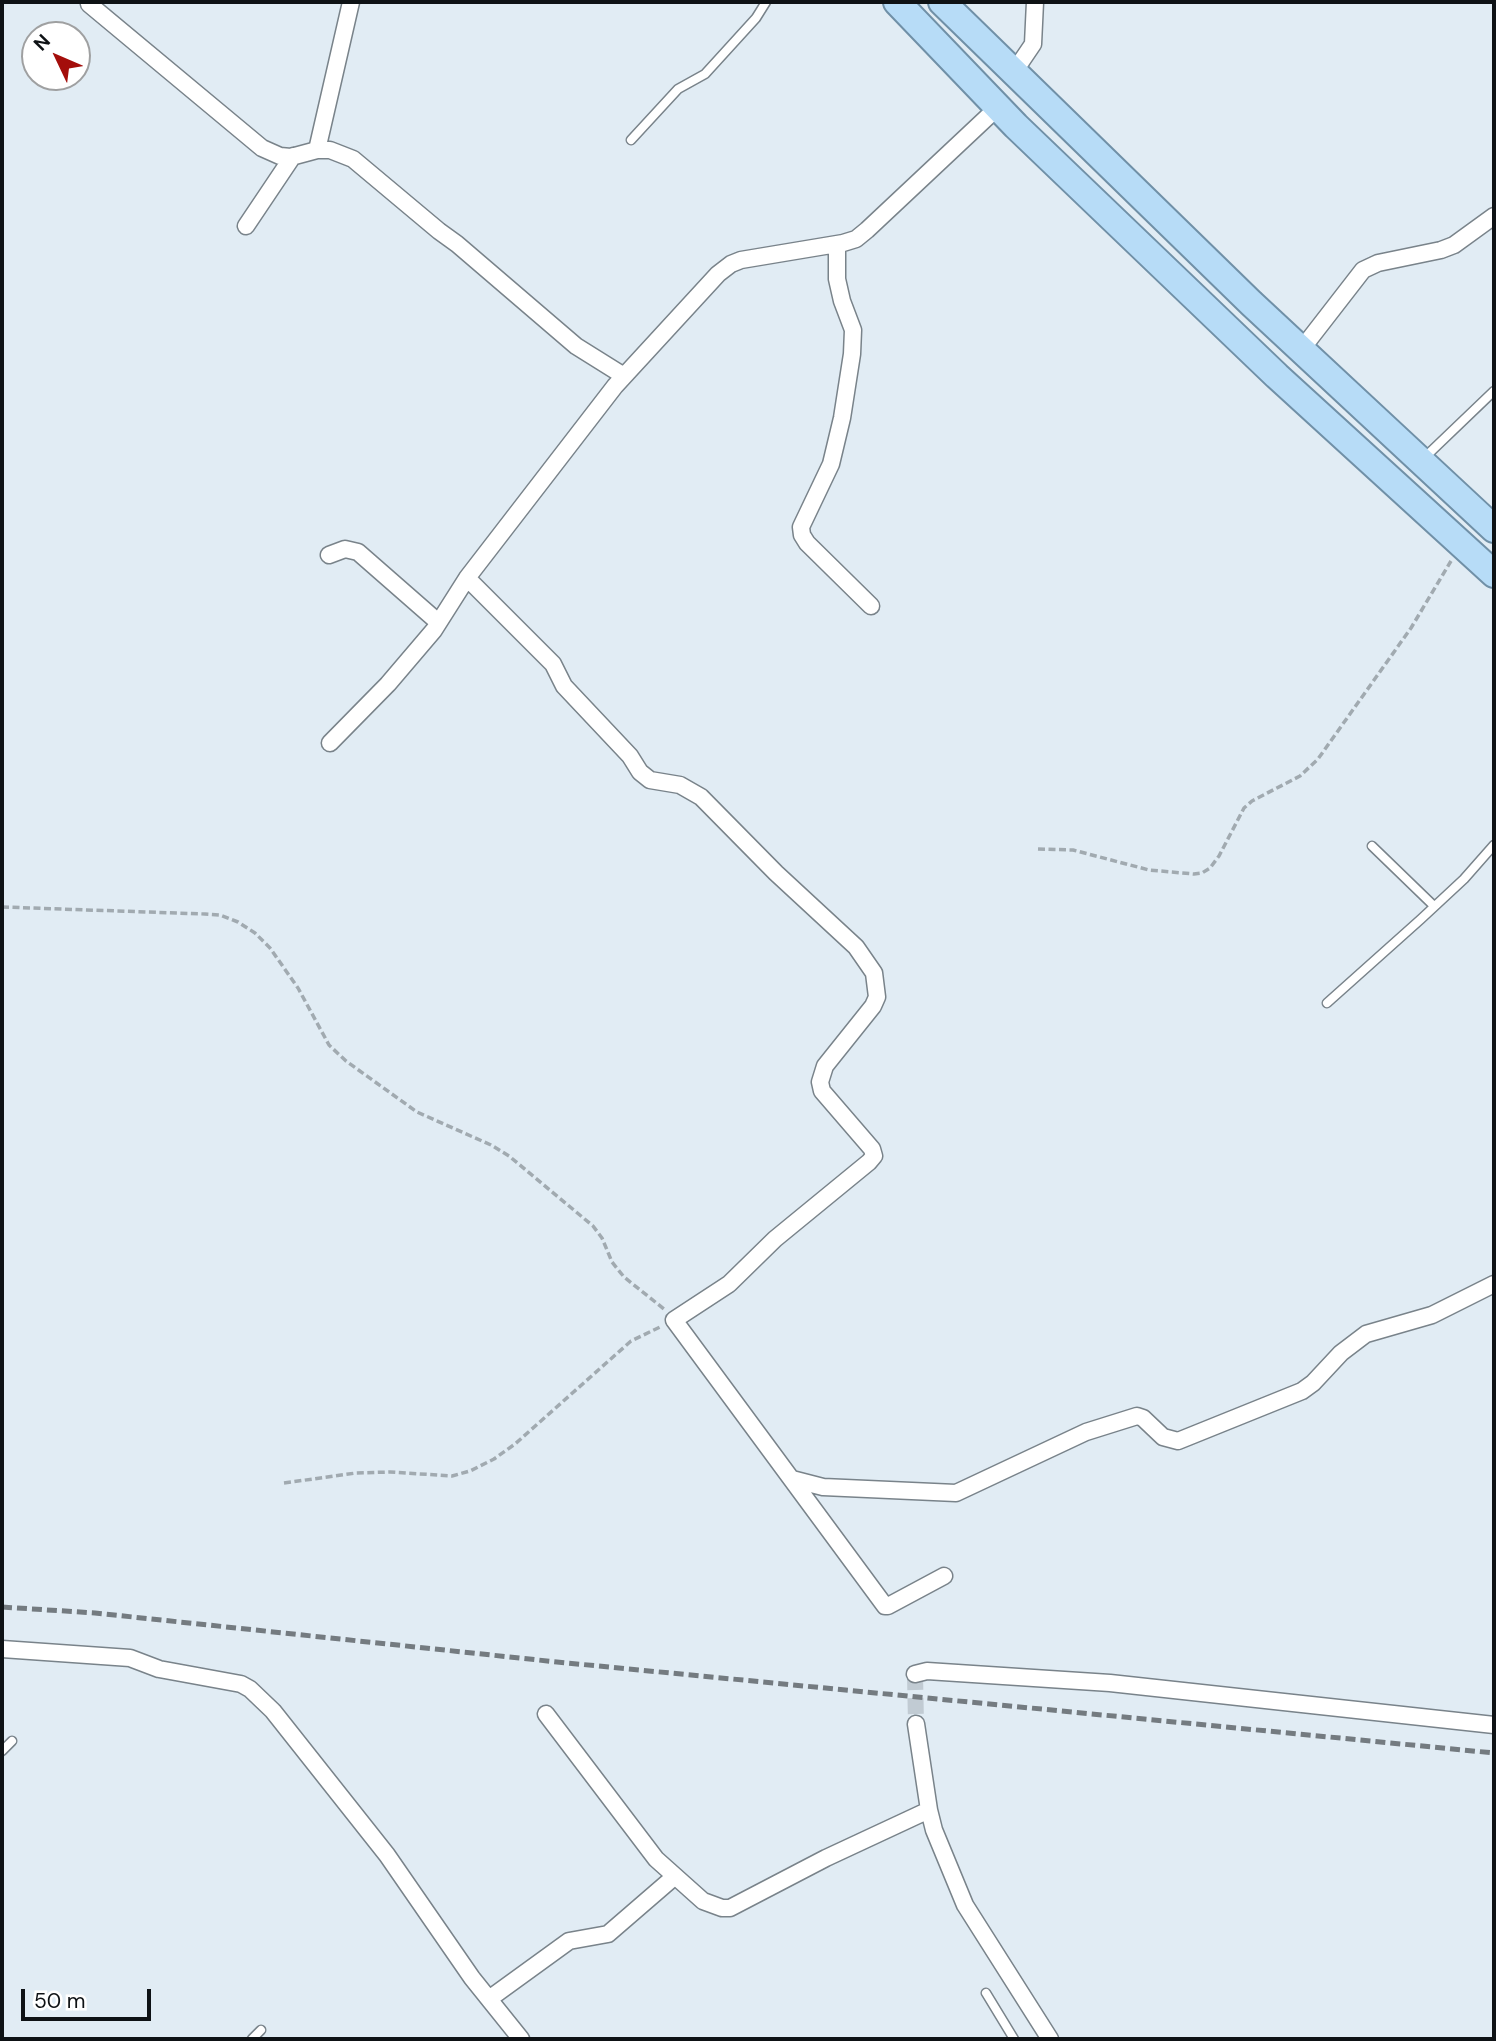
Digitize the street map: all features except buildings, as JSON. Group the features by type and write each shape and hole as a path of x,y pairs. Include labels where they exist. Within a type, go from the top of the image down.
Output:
{"highway":[{"path":"897,2 997,108 1322,417 1494,574"},
{"path":"942,2 1346,392 1494,529"},
{"path":"1322,417 1346,392"}],"street":[{"path":"317,150 351,2"},
{"path":"1014,72 1033,44 1035,2"},
{"path":"89,4 262,148 280,156 317,150 343,154 364,168 576,346 624,376"},
{"path":"330,743 388,684 438,622 530,493 624,376 718,274 731,264 751,258 856,239 997,108"},
{"path":"246,226 293,156"},
{"path":"1301,349 1363,270 1378,263 1441,250 1494,216"},
{"path":"837,244 837,279 853,330 852,354 842,418 831,464 801,527 807,543 871,606"},
{"path":"329,555 345,549 358,552 438,622"},
{"path":"467,578 553,664 564,686 630,756 640,772 650,780 680,785 701,797 768,865 856,947 874,973 877,997 873,1006 825,1066 820,1082 822,1091 872,1149 874,1156 870,1163 775,1239 729,1284 675,1319 885,1606 944,1576"},
{"path":"792,1479 823,1487 956,1493 1086,1432 1137,1416 1143,1418 1163,1437 1178,1441 1302,1391 1341,1353 1366,1334 1425,1318 1494,1284"},
{"path":"2,1649 130,1658 159,1669 241,1684 250,1689 267,1704 387,1855 489,1999 521,2039"},
{"path":"915,1674 927,1671 1110,1683 1494,1725"},
{"path":"546,1714 642,1842 674,1877 702,1901 722,1908 730,1908 826,1858 929,1810"},
{"path":"916,1724 929,1810 938,1840 965,1905 1050,2039"},
{"path":"489,1999 569,1941 607,1934 674,1877"}],"lane":[{"path":"631,141 678,89 705,74 756,18 766,2"},
{"path":"1420,461 1494,391"},
{"path":"1327,1003 1464,879 1494,845"},
{"path":"1372,846 1434,906"},
{"path":"2,1751 12,1741"},
{"path":"986,1993 1014,2039"},
{"path":"252,2039 261,2031"}],"path":[{"path":"1038,849 1073,850 1149,870 1194,874 1210,868 1244,807 1300,776 1318,759 1411,628 1438,579 1462,544"},
{"path":"2,907 205,914 220,915 238,922 255,933 270,948 298,988 329,1045 346,1061 417,1112 491,1145 509,1156 593,1226 602,1238 612,1262 624,1277 675,1319 631,1341 515,1444 494,1460 470,1471 452,1476 356,1473 284,1483"}],"tunnel":[{"path":"915,1674 916,1724"}],"railway":[{"path":"2,1607 95,1613 557,1662 1494,1753"}]}
